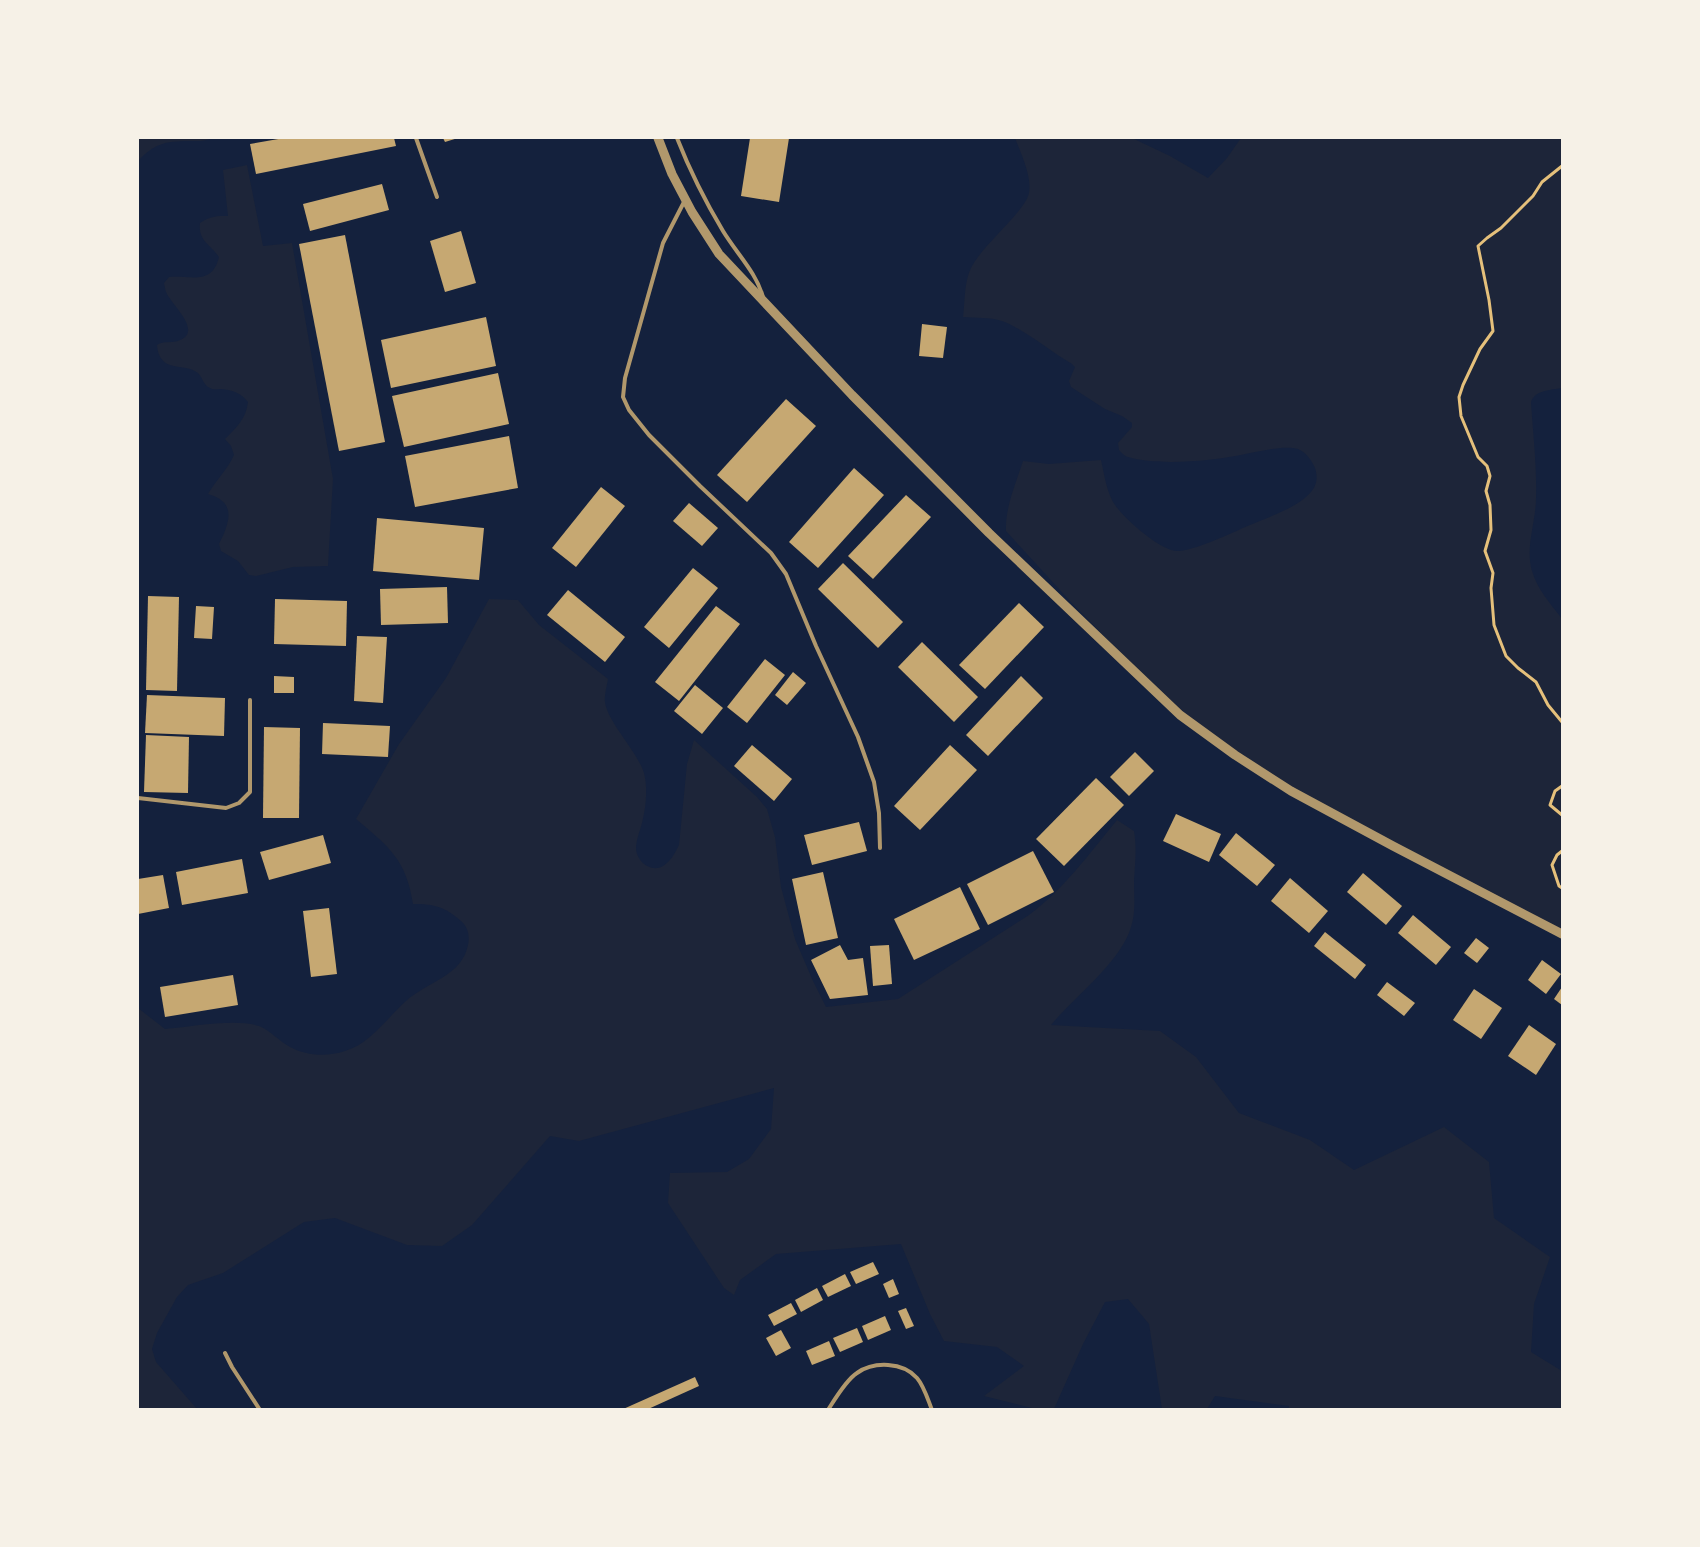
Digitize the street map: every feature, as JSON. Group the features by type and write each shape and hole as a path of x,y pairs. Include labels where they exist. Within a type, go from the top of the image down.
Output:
{"street":[{"path":"658,138 672,174 685,200 719,254 852,395 989,533 1180,715 1235,755 1291,791 1562,934"}],"lane":[{"path":"416,138 437,197"},
{"path":"677,138 699,189 729,240 758,281 764,302"},
{"path":"685,200 663,243 625,378 624,397 629,410 649,435 771,553 786,574 816,646 858,737 874,782 879,813 880,848"},
{"path":"138,798 226,808 239,803 250,792 250,700"},
{"path":"225,1352 232,1367 260,1410"},
{"path":"828,1410 856,1374 867,1368 886,1364 907,1369 913,1374 918,1380 932,1410"}],"path":[{"path":"1562,166 1542,182 1533,196 1501,228 1478,246 1493,331 1480,348 1459,397 1461,416 1478,457 1486,466 1490,476 1486,491 1490,505 1491,530 1486,551 1493,573 1491,588 1492,610 1499,639 1506,656 1536,682 1548,705 1562,722"},
{"path":"1562,786 1555,791 1550,805 1562,815"},
{"path":"1562,851 1552,865 1558,886 1562,888"}],"shaded area":[{"path":"138,138 212,138 203,141 166,143 155,147 138,161"},
{"path":"1015,138 1132,138 1170,156 1208,178 1227,158 1241,138 1562,138 1562,388 1540,393 1531,402 1536,507 1530,544 1530,562 1537,584 1562,619 1562,930 1283,785 1192,723 1070,601 1006,531 1009,504 1023,461 1049,464 1101,460 1105,480 1116,507 1152,540 1162,546 1179,551 1215,540 1290,508 1310,493 1317,478 1315,468 1304,452 1292,448 1277,448 1229,457 1184,462 1140,460 1127,457 1119,450 1118,443 1132,427 1132,423 1122,416 1105,409 1071,387 1069,381 1075,367 1072,364 1019,329 1002,321 988,318 963,317 966,286 971,268 984,249 1020,210 1029,193 1029,179"},
{"path":"247,165 263,246 292,243 333,479 328,566 293,567 256,576 249,575 238,561 221,551 219,544 228,521 227,508 224,502 208,494 234,455 231,446 225,439 243,418 248,402 243,396 233,391 208,387 198,373 192,370 167,364 162,360 157,345 177,341 186,336 188,331 187,325 166,293 164,283 169,277 206,276 216,266 219,257 205,242 201,234 200,223 214,217 228,216 223,170"},
{"path":"489,599 518,600 539,625 608,679 605,693 607,710 644,773 645,804 636,849 639,858 645,865 654,868 663,866 671,859 679,845 687,764 694,740 757,797 767,809 775,837 781,887 795,939 826,1007 898,999 1042,905 1076,871 1117,820 1134,831 1136,850 1134,910 1133,921 1126,940 1118,953 1096,979 1051,1025 1160,1031 1196,1057 1239,1113 1310,1140 1354,1170 1444,1127 1489,1162 1494,1218 1550,1257 1534,1304 1531,1352 1562,1371 1562,1409 1288,1410 1289,1406 1215,1396 1207,1409 1162,1409 1149,1324 1128,1299 1105,1302 1083,1344 1054,1409 1036,1409 984,1396 1024,1366 997,1347 944,1341 930,1314 901,1244 776,1254 740,1280 734,1295 724,1288 668,1203 670,1173 727,1172 749,1159 771,1129 774,1088 579,1141 550,1136 472,1225 442,1246 407,1245 335,1218 304,1222 223,1273 188,1285 177,1297 157,1333 152,1349 156,1362 197,1409 138,1409 138,1008 165,1029 225,1023 249,1024 263,1028 286,1045 297,1050 317,1055 331,1054 354,1048 362,1043 378,1030 414,994 443,978 459,964 468,945 469,935 465,926 445,909 413,904 406,876 401,865 387,846 356,819 399,744 446,678"}],"building":[{"path":"284,138 394,138 396,146 256,174 250,144"},
{"path":"443,138 458,138 445,142"},
{"path":"750,138 789,138 779,202 741,196"},
{"path":"382,184 389,210 310,231 303,204"},
{"path":"461,231 476,283 445,292 430,241"},
{"path":"345,235 385,442 339,451 299,244"},
{"path":"486,317 496,366 391,388 381,340"},
{"path":"922,324 947,327 943,358 919,356"},
{"path":"498,373 509,424 404,447 392,396"},
{"path":"786,399 816,426 747,502 717,475"},
{"path":"509,436 518,488 415,507 405,456"},
{"path":"854,468 884,495 818,568 789,542"},
{"path":"601,487 625,506 576,567 552,548"},
{"path":"906,495 931,517 873,579 848,556"},
{"path":"689,503 718,528 702,546 673,521"},
{"path":"377,518 484,528 479,580 373,571"},
{"path":"843,563 903,622 878,648 818,589"},
{"path":"693,568 718,588 669,648 644,627"},
{"path":"447,587 448,623 381,625 380,589"},
{"path":"568,590 625,637 605,662 547,615"},
{"path":"148,596 179,597 177,691 146,690"},
{"path":"275,599 347,601 346,646 274,644"},
{"path":"1019,603 1044,627 985,689 959,665"},
{"path":"196,606 214,607 212,639 194,638"},
{"path":"716,606 740,624 679,701 655,682"},
{"path":"357,636 387,637 383,703 354,701"},
{"path":"922,642 978,697 954,722 898,667"},
{"path":"765,659 785,675 747,723 727,707"},
{"path":"793,672 806,683 787,705 775,695"},
{"path":"274,676 294,677 294,693 274,693"},
{"path":"1021,676 1043,698 988,756 966,735"},
{"path":"695,685 723,708 702,734 674,711"},
{"path":"147,695 225,698 224,736 145,733"},
{"path":"323,723 390,726 388,757 322,754"},
{"path":"264,727 300,728 299,818 263,818"},
{"path":"146,735 189,737 188,793 144,792"},
{"path":"752,745 792,779 774,801 734,766"},
{"path":"950,745 977,770 920,830 894,806"},
{"path":"1135,752 1154,771 1129,796 1110,777"},
{"path":"1096,778 1124,805 1064,866 1036,839"},
{"path":"1176,814 1221,834 1209,862 1163,841"},
{"path":"859,822 867,851 812,865 804,835"},
{"path":"1236,833 1275,865 1257,886 1219,855"},
{"path":"323,835 331,863 269,880 260,852"},
{"path":"1033,851 1054,892 988,925 967,884"},
{"path":"242,859 248,893 182,905 176,872"},
{"path":"823,872 838,938 806,945 792,879"},
{"path":"1363,873 1402,906 1386,925 1347,892"},
{"path":"163,875 169,908 138,914 138,879"},
{"path":"1290,878 1328,911 1309,933 1271,901"},
{"path":"960,887 980,929 914,960 894,919"},
{"path":"329,908 337,974 311,977 303,911"},
{"path":"1413,915 1451,947 1436,965 1398,933"},
{"path":"1325,932 1366,965 1355,979 1314,946"},
{"path":"1476,938 1489,948 1477,963 1464,953"},
{"path":"840,945 848,960 863,958 868,995 830,999 811,960"},
{"path":"889,945 892,984 873,986 870,946"},
{"path":"1542,960 1561,974 1546,994 1528,980"},
{"path":"233,975 238,1005 165,1017 160,987"},
{"path":"1387,982 1415,1003 1404,1016 1377,995"},
{"path":"1562,987 1562,1005 1554,999"},
{"path":"1474,989 1502,1008 1481,1039 1453,1020"},
{"path":"1529,1025 1556,1044 1536,1075 1508,1056"},
{"path":"873,1262 879,1274 856,1284 850,1272"},
{"path":"845,1274 851,1286 828,1297 822,1286"},
{"path":"893,1279 899,1294 889,1298 883,1284"},
{"path":"817,1288 823,1300 801,1312 795,1300"},
{"path":"791,1303 797,1314 774,1326 768,1315"},
{"path":"906,1308 914,1326 906,1329 898,1311"},
{"path":"885,1316 891,1330 868,1340 862,1326"},
{"path":"857,1328 863,1342 840,1352 833,1338"},
{"path":"781,1330 791,1348 776,1356 766,1338"},
{"path":"829,1341 835,1356 812,1365 806,1351"},
{"path":"695,1377 699,1386 646,1410 621,1410"}]}
